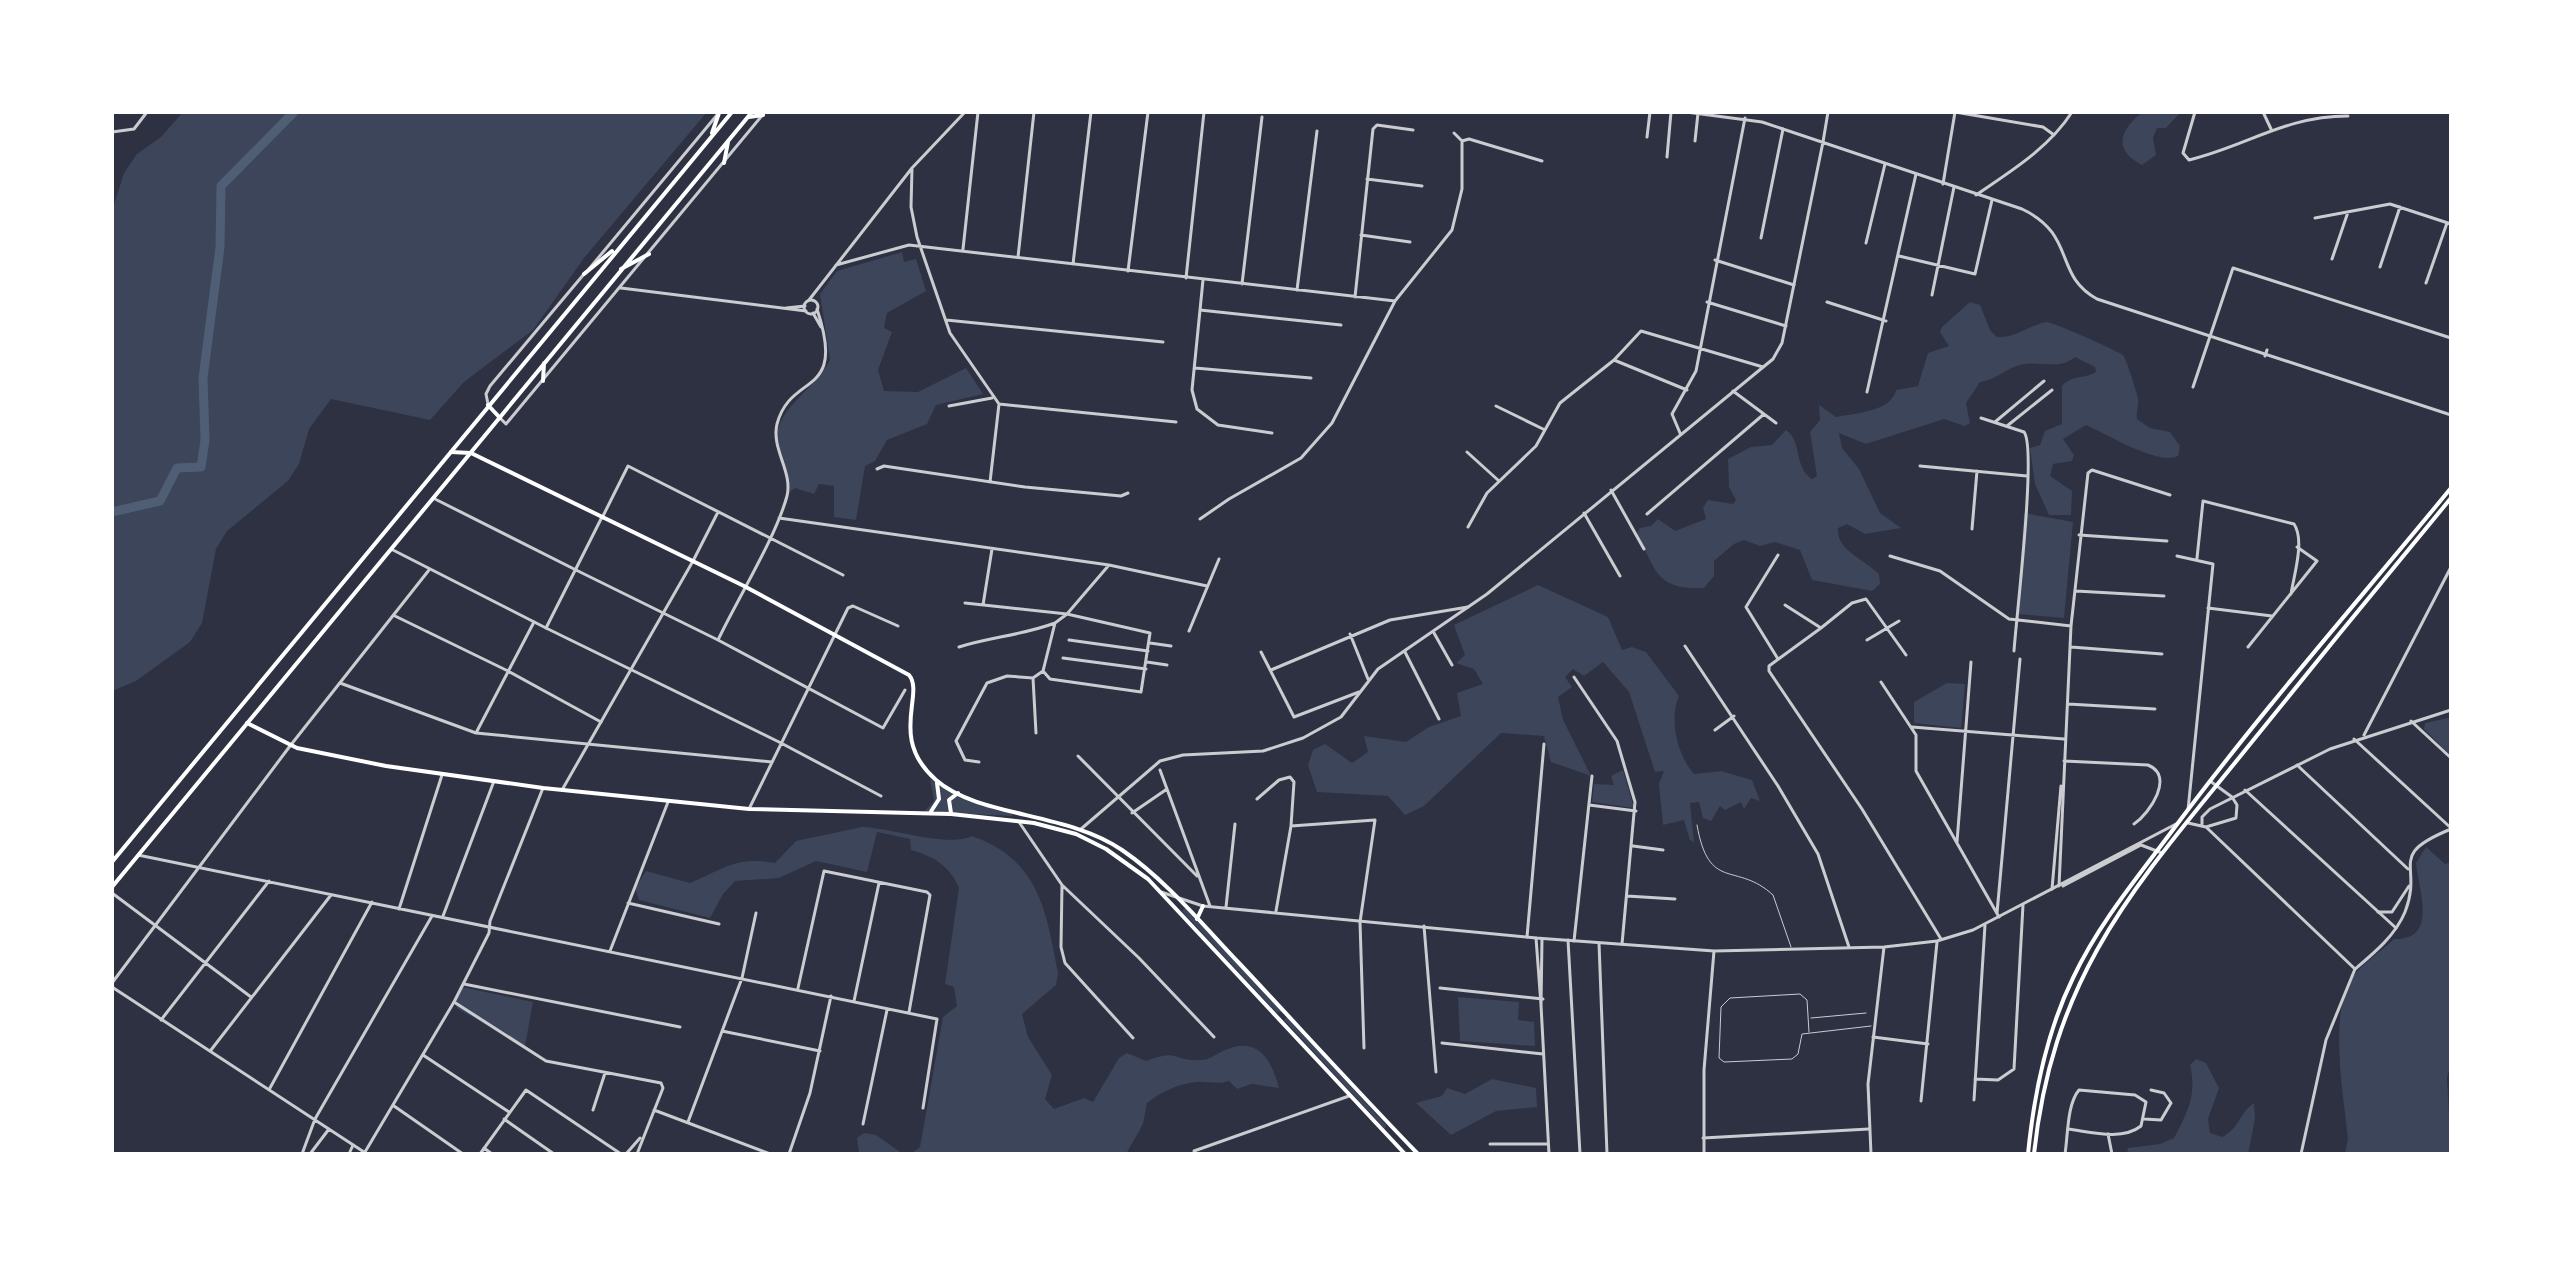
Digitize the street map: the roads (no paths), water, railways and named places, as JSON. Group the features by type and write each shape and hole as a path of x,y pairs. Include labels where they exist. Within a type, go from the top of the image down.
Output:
{"main road":[{"path":"710,139 719,112"},
{"path":"112,861 732,112"},
{"path":"112,890 752,112"},
{"path":"747,118 764,114"},
{"path":"724,163 729,139"},
{"path":"584,274 618,247"},
{"path":"619,270 649,254"},
{"path":"543,381 544,363"},
{"path":"488,405 500,418"},
{"path":"449,452 471,453 601,519 693,561 835,634 912,678 910,741 918,758 935,780 978,801 1082,828 1135,859 1197,919 1418,1154"},
{"path":"2034,1154 2045,1085 2066,1011 2106,931 2210,781 2451,488"},
{"path":"2028,1154 2039,1077 2062,1003 2087,949 2159,852 2187,823 2451,498"},
{"path":"247,723 290,746 442,774 543,788 749,809 985,816 1034,823 1076,834 1119,856 1161,892 1405,1154"},
{"path":"930,813 939,799 935,780"},
{"path":"951,814 949,800 958,793"},
{"path":"1197,919 1203,906"},
{"path":"1279,1019 1286,1013"},
{"path":"1385,1133 1391,1127"}],"street":[{"path":"112,132 134,129 147,112"},
{"path":"488,405 486,397 490,386 719,112"},
{"path":"805,308 912,168 965,112"},
{"path":"963,249 978,112"},
{"path":"1018,257 1034,112"},
{"path":"1073,264 1091,112"},
{"path":"1128,271 1148,112"},
{"path":"1186,278 1204,112"},
{"path":"1647,137 1650,112"},
{"path":"1667,157 1671,112"},
{"path":"1686,112 1745,118 1783,129 2031,214 2049,227 2059,241 2075,282 2085,292 2265,356 2451,415"},
{"path":"1076,834 1116,796 1155,764 1168,758 1253,753 1303,738 1341,717 1363,691 1368,679 1469,607 1763,367 1777,353 1786,326 1828,112"},
{"path":"1943,184 1955,112 2043,127 2054,135"},
{"path":"1976,195 2054,135 2072,112"},
{"path":"2195,112 2184,158 2195,159 2307,118 2348,116"},
{"path":"2263,112 2271,129"},
{"path":"1695,141 1698,113"},
{"path":"500,418 506,424 764,114"},
{"path":"1242,284 1262,117"},
{"path":"1680,433 1672,414 1696,371 1715,260 1745,118"},
{"path":"1355,297 1373,128 1413,130"},
{"path":"1761,238 1783,129"},
{"path":"1297,290 1317,131"},
{"path":"1200,519 1301,458 1322,438 1395,301 1441,245 1456,220 1462,189 1462,141 1454,133"},
{"path":"1462,141 1469,139 1542,161"},
{"path":"1866,243 1885,164"},
{"path":"912,168 911,207 920,246 946,320 954,341 999,404 990,482"},
{"path":"1867,392 1886,321 1916,174"},
{"path":"1367,179 1422,186"},
{"path":"1932,295 1954,187"},
{"path":"1899,256 1975,274 1992,200"},
{"path":"2315,218 2381,204 2449,223 2426,283"},
{"path":"2380,267 2400,207"},
{"path":"2332,259 2348,212"},
{"path":"1361,235 1410,242"},
{"path":"836,265 899,246 920,246 1395,301"},
{"path":"1715,260 1794,285"},
{"path":"2193,387 2230,271 2234,268 2451,338"},
{"path":"1203,280 1194,400 1203,416 1218,425 1272,433"},
{"path":"621,288 805,308 813,313 822,328"},
{"path":"718,640 779,518 788,488 777,449 778,423 785,409 825,366 827,354 816,302 819,288"},
{"path":"809,300 816,302"},
{"path":"1707,302 1786,326"},
{"path":"1827,302 1886,321"},
{"path":"813,313 817,309"},
{"path":"1200,310 1341,325"},
{"path":"946,320 1163,342"},
{"path":"1468,527 1483,497 1527,456 1560,403 1614,360 1643,330 1763,367"},
{"path":"2265,356 2267,350"},
{"path":"1614,360 1687,390"},
{"path":"1195,368 1311,378"},
{"path":"2338,387 2341,380"},
{"path":"1995,422 2044,381"},
{"path":"2007,426 2052,390"},
{"path":"1733,391 1776,423"},
{"path":"949,406 994,397"},
{"path":"999,404 1176,422"},
{"path":"1496,406 1545,430"},
{"path":"1647,514 1764,414"},
{"path":"1981,418 2027,435 2029,476 2014,651"},
{"path":"1467,452 1499,481"},
{"path":"546,628 628,466 843,575"},
{"path":"877,469 884,466 990,482 1121,496 1128,493"},
{"path":"1920,466 2029,476"},
{"path":"1972,529 1977,471"},
{"path":"2052,890 2064,761 2078,535 2089,471 2170,495"},
{"path":"1611,490 1644,549"},
{"path":"433,498 666,613 886,728 905,690"},
{"path":"2197,558 2201,503 2204,501 2294,524 2298,530 2291,594"},
{"path":"562,790 666,613 718,512"},
{"path":"1584,513 1620,576"},
{"path":"779,518 1109,565 1207,586"},
{"path":"2078,535 2167,541"},
{"path":"2248,647 2317,560 2297,547"},
{"path":"983,605 993,548"},
{"path":"391,549 881,796"},
{"path":"1778,555 1746,607 1778,659"},
{"path":"1890,556 1940,571 2015,621 2071,626"},
{"path":"2177,556 2212,561 2188,810"},
{"path":"1189,631 1219,559"},
{"path":"959,647 989,638 1018,636 1055,623 1067,614 1109,565"},
{"path":"2364,735 2451,567"},
{"path":"429,570 290,746 112,985 366,1153 463,984 490,927 543,788"},
{"path":"2075,591 2164,596"},
{"path":"1906,655 1866,599 1852,603 1769,666 1769,671 1862,809 1939,941 1921,1101"},
{"path":"965,603 1067,614 1148,630 1150,643 1141,692 1050,679 1043,671"},
{"path":"1785,605 1821,628"},
{"path":"749,809 846,610 853,606 898,626"},
{"path":"1271,670 1350,634 1404,616 1469,607"},
{"path":"2208,608 2272,616"},
{"path":"395,616 508,671 601,722"},
{"path":"1867,640 1899,621"},
{"path":"476,733 534,622"},
{"path":"979,762 965,760 956,741 983,688 996,678 1033,678 1043,671 1055,623"},
{"path":"1434,633 1452,665"},
{"path":"1350,634 1368,679"},
{"path":"1069,640 1148,651"},
{"path":"1150,643 1171,646"},
{"path":"1685,646 1734,716 1818,854 1849,947"},
{"path":"2071,647 2162,654"},
{"path":"1261,652 1294,717 1363,691"},
{"path":"1405,652 1439,719"},
{"path":"1063,658 1146,669"},
{"path":"1998,916 2020,659"},
{"path":"1147,662 1167,665"},
{"path":"1957,844 1971,662"},
{"path":"1574,677 1617,741 1636,811 1622,944"},
{"path":"1033,678 1036,733"},
{"path":"1881,682 1912,727 1917,739 1915,768 1941,820 1998,916"},
{"path":"340,683 476,733 772,762"},
{"path":"2068,704 2155,709"},
{"path":"2204,826 2205,812 2297,765 2364,735 2450,711"},
{"path":"1715,730 1734,716"},
{"path":"2411,721 2451,758"},
{"path":"1912,727 2065,739"},
{"path":"2301,1154 2326,1040 2355,969 2396,928 2406,910 2410,883 2409,859 2418,845 2451,828 2354,739"},
{"path":"1527,937 1544,744"},
{"path":"1078,756 1197,876"},
{"path":"2064,761 2148,765 2156,769 2159,774 2157,799 2134,824"},
{"path":"2297,765 2408,869"},
{"path":"1160,770 1210,906"},
{"path":"399,909 442,774"},
{"path":"1574,941 1592,776"},
{"path":"1257,799 1283,778 1293,779 1295,794 1291,826 1276,911"},
{"path":"443,918 494,781"},
{"path":"2187,823 2204,826 2236,818 2238,810 2232,797 2210,781"},
{"path":"2059,886 2062,782"},
{"path":"1132,813 1167,789"},
{"path":"2245,790 2396,928"},
{"path":"610,952 668,802"},
{"path":"1589,805 1636,811"},
{"path":"1291,826 1374,819 1360,922 1364,1048"},
{"path":"1017,820 1062,885 1139,958 1214,1037"},
{"path":"1028,836 1034,823"},
{"path":"1161,892 1203,906 1542,939 1714,951 1884,947 1939,941 1985,925 2178,823"},
{"path":"1226,907 1235,824"},
{"path":"2204,826 2355,969"},
{"path":"2059,886 2141,845 2159,852"},
{"path":"1633,846 1663,850"},
{"path":"138,855 798,988 938,1020 923,1108"},
{"path":"798,988 824,871 929,893 909,1013"},
{"path":"161,1020 270,880"},
{"path":"854,1001 879,882"},
{"path":"2378,912 2392,912 2410,883"},
{"path":"1062,885 1061,947 1065,963 1133,1038"},
{"path":"112,890 251,997"},
{"path":"211,1050 331,894"},
{"path":"1627,896 1675,899"},
{"path":"270,1088 372,902"},
{"path":"628,903 719,924"},
{"path":"1975,1079 1998,1080 2014,1069 2023,905"},
{"path":"688,1122 742,978 756,913"},
{"path":"302,1154 315,1119 432,916"},
{"path":"1974,1100 1985,925"},
{"path":"1424,926 1436,1072"},
{"path":"1536,938 1549,1154"},
{"path":"1540,999 1542,939"},
{"path":"1568,940 1580,1154"},
{"path":"1599,943 1607,1154"},
{"path":"1871,1154 1868,1084 1884,947"},
{"path":"1704,1154 1714,951"},
{"path":"463,984 680,1027"},
{"path":"1440,988 1540,999"},
{"path":"789,1154 820,1051 831,996"},
{"path":"454,1002 536,1057 661,1083 663,1088 637,1154"},
{"path":"863,1124 887,1008"},
{"path":"722,1031 820,1051"},
{"path":"1873,1037 1928,1044"},
{"path":"1442,1043 1543,1054"},
{"path":"423,1055 509,1112"},
{"path":"593,1110 605,1073"},
{"path":"2065,1154 2068,1129 2075,1096 2084,1089 2135,1095 2146,1102 2141,1126 2131,1132 2108,1134 2068,1129"},
{"path":"480,1154 524,1090 624,1154 643,1135"},
{"path":"2144,1119 2161,1120 2171,1103 2164,1093 2151,1090"},
{"path":"1194,1151 1350,1096"},
{"path":"393,1105 463,1154"},
{"path":"654,1110 770,1154"},
{"path":"504,1119 554,1154"},
{"path":"310,1154 329,1129"},
{"path":"1703,1138 1869,1129"},
{"path":"2108,1134 2112,1154"},
{"path":"1490,1144 1548,1144"},
{"path":"349,1154 353,1145"},
{"path":"484,1148 492,1154"}],"lane":[{"path":"1697,825 1707,862 1773,895 1792,950"},
{"path":"1809,1032 1807,1000 1800,994 1730,998 1721,1007 1719,1058 1724,1062 1792,1059 1798,1054 1801,1036 1809,1032 1874,1025"},
{"path":"1808,1018 1866,1013"}],"waterway":[{"path":"112,512 160,501 177,468 201,467 205,440 203,378 220,247 221,186 294,112"}]}
